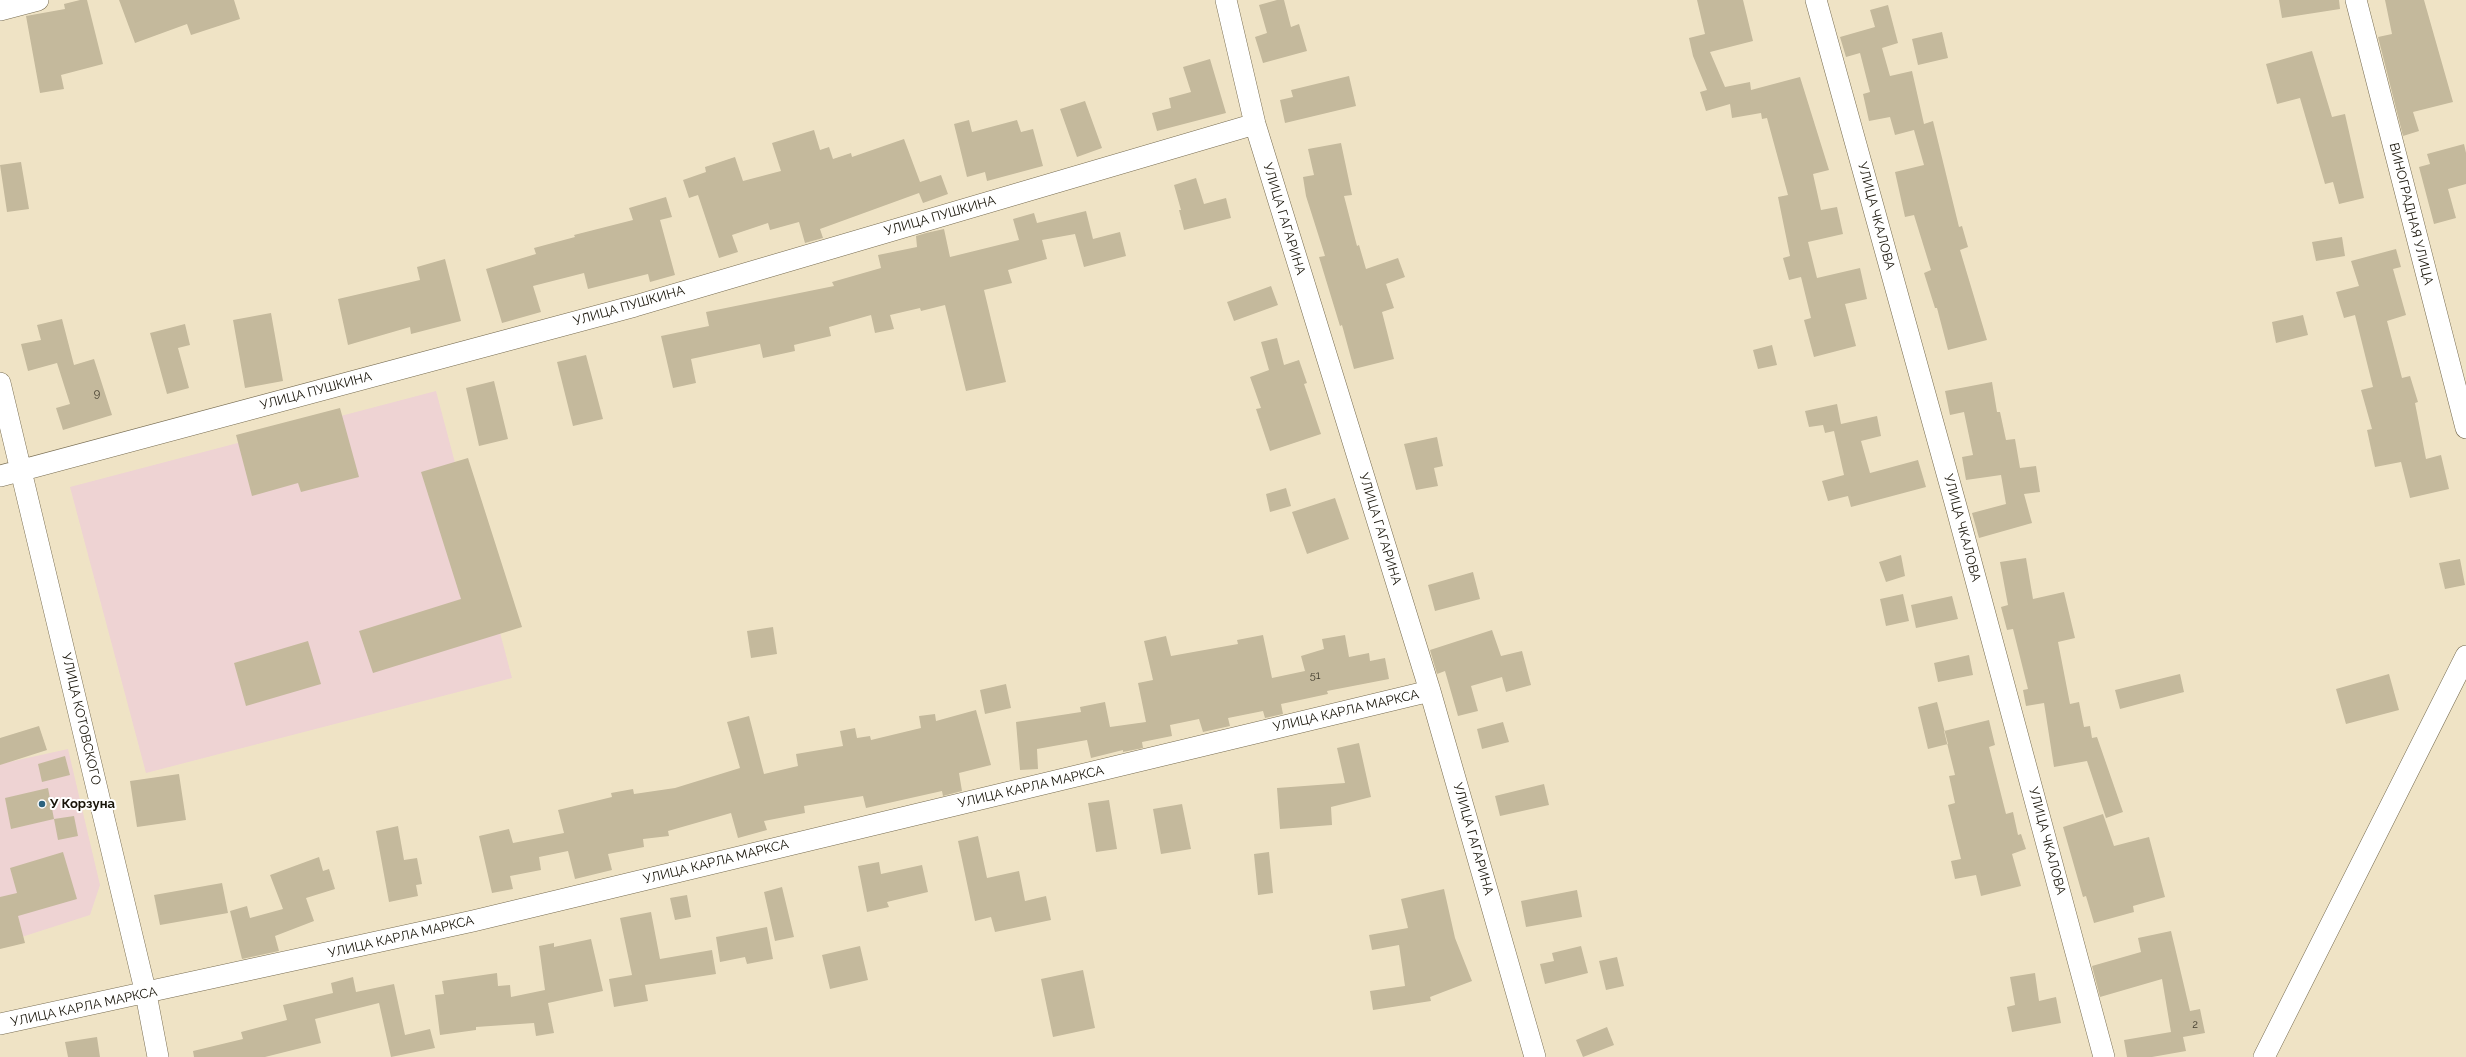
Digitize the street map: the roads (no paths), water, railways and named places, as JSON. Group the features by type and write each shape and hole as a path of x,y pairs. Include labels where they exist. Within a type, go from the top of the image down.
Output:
{"street":[{"path":"0,10 38,0"},
{"name":"УЛИЦА ГАГАРИНА","path":"1226,0 1255,124 1430,691 1536,1057"},
{"name":"УЛИЦА ЧКАЛОВА","path":"1816,0 1956,506 2104,1057"},
{"name":"ВИНОГРАДНАЯ УЛИЦА","path":"2356,0 2466,428"},
{"name":"УЛИЦА ПУШКИНА","path":"0,476 635,306 1255,124"},
{"name":"УЛИЦА КОТОВСКОГО","path":"0,383 146,994 158,1057"},
{"path":"2264,1057 2466,656"},
{"name":"УЛИЦА КАРЛА МАРКСА","path":"0,1024 146,994 473,921 1430,691"}],"place":[{"name":"У Корзуна","path":"42,804"}]}
